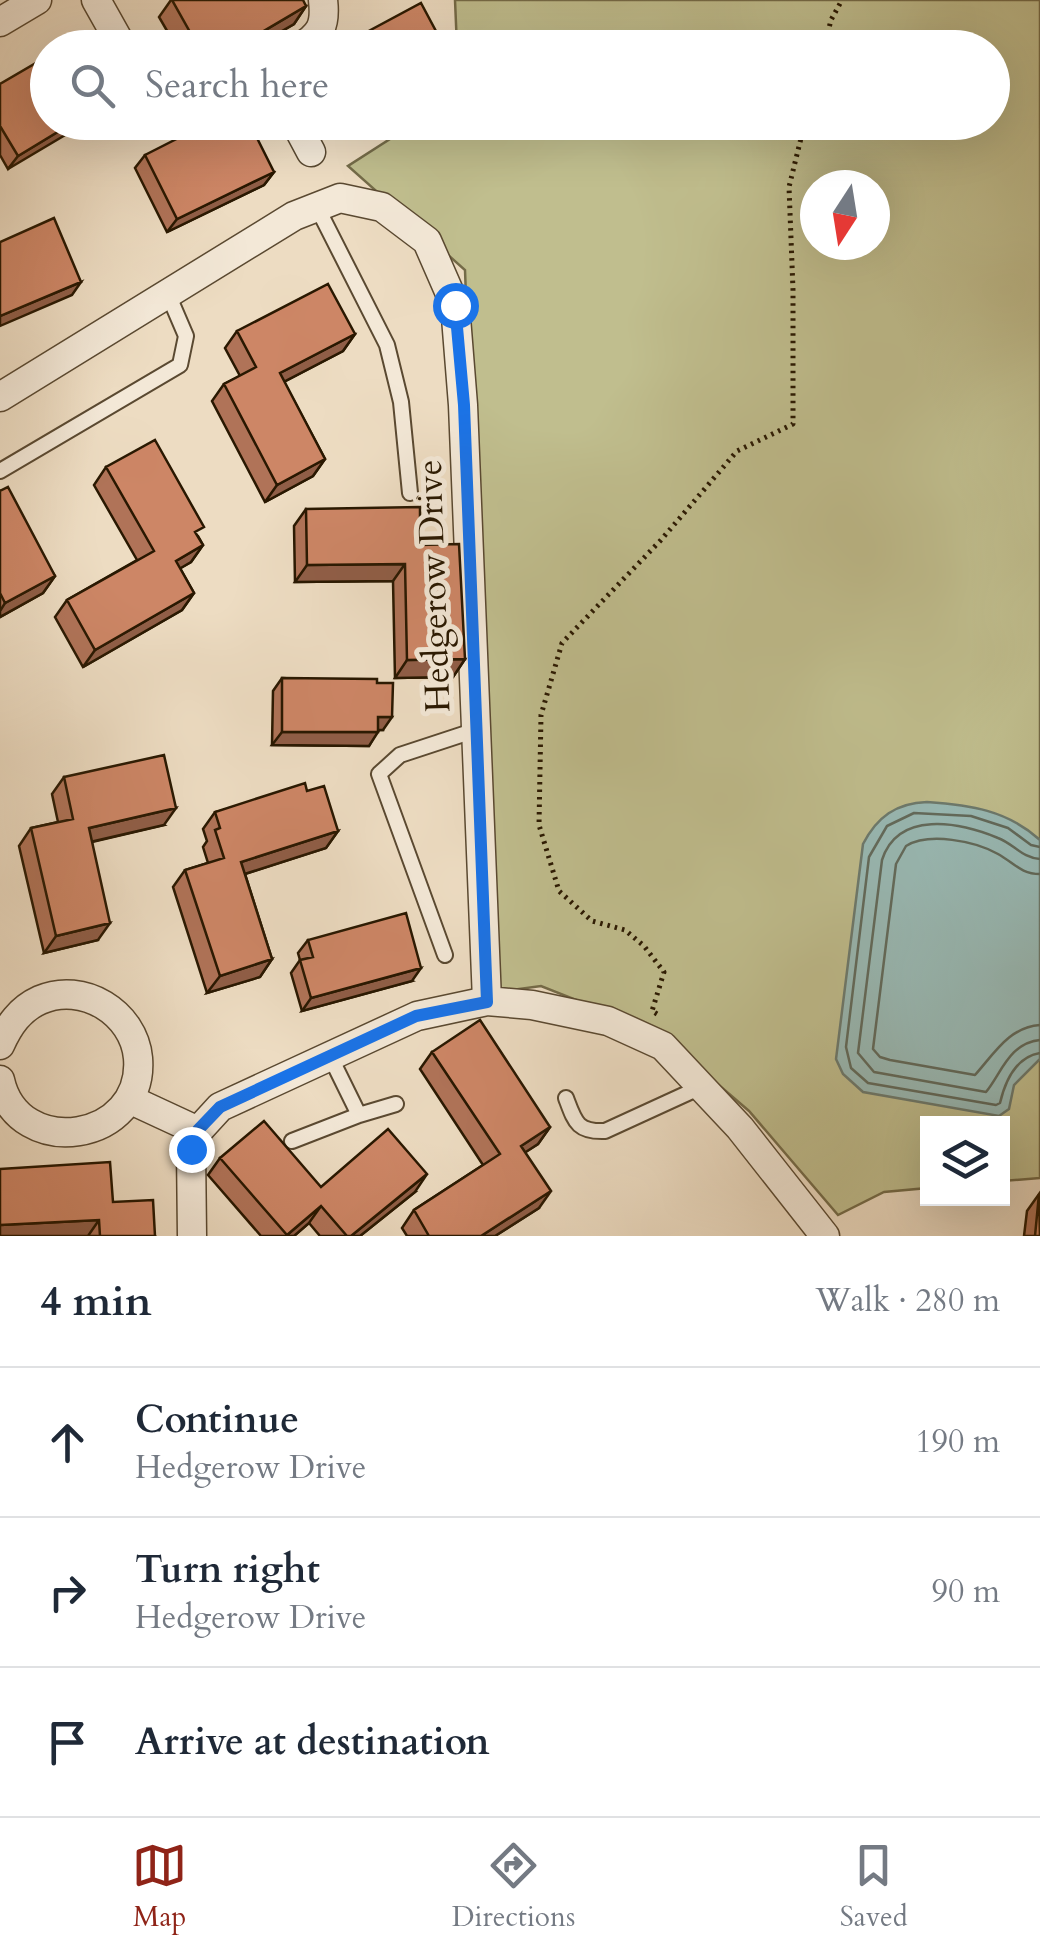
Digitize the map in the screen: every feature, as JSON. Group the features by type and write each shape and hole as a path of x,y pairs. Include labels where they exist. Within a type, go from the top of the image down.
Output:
{"street":[{"path":"0,22 37,0"},
{"path":"96,0 113,30"},
{"path":"321,30 326,23 323,0"},
{"path":"305,140 312,152"},
{"name":"Hedgerow Drive","path":"0,397 294,216 340,198 382,207 427,241 455,305 464,405 487,1002"},
{"path":"0,1080 14,1109 31,1124 52,1132 74,1134 96,1129 115,1116 129,1099 137,1079 133,1037 121,1018 105,1004 85,996 63,994 42,998 3,1029"},
{"path":"192,1236 191,1149 198,1130 220,1107 416,1016 487,1002 532,1005 608,1021 664,1046 740,1128 825,1236"},
{"path":"129,1099 198,1130"}],"lane":[{"path":"316,207 388,345 400,402 410,493"},
{"path":"0,471 180,366 186,336 168,294"},
{"path":"445,955 379,774 400,755 476,730"},
{"path":"330,1056 359,1115"},
{"path":"566,1098 574,1121 588,1131 605,1131 701,1087"},
{"path":"292,1142 396,1104"}],"path":[{"path":"828,30 842,0"},
{"path":"663,1020 652,1011 664,972 644,946 626,930 592,921 559,890 539,825 540,715 562,642 661,540 737,451 792,424 794,290 789,186 800,140"}],"shaded area":[{"path":"455,0 1040,0 1040,1178 1010,1180 1010,1116 920,1116 920,1189 884,1192 838,1215 749,1111 657,1032 541,986 498,992 465,270 348,166 389,140 1010,140 1010,30 456,30"}],"water":[{"path":"927,802 987,811 1014,822 1040,840 1040,1059 1014,1085 1009,1109 999,1116 863,1092 843,1074 836,1059 863,844 889,813"}],"building":[{"path":"172,0 303,0 306,6 265,30 189,30"},
{"path":"421,3 435,30 371,30"},
{"path":"30,66 30,140 44,140 18,156 0,126 0,84"},
{"path":"175,140 258,140 274,172 177,219 145,155"},
{"path":"54,218 81,282 0,316 0,242"},
{"path":"328,284 355,334 280,373 325,459 277,485 224,384 256,367 237,331"},
{"path":"155,440 204,527 195,532 203,545 176,561 194,593 95,650 67,600 154,551 106,467"},
{"path":"8,487 55,576 5,603 0,593 0,491"},
{"path":"420,507 420,545 459,544 465,659 407,660 405,564 307,565 306,509"},
{"path":"282,678 377,679 377,683 393,683 392,717 378,717 378,732 282,732"},
{"path":"164,755 176,808 89,828 110,923 56,936 31,828 73,819 64,777"},
{"path":"305,783 307,791 324,786 338,831 241,862 272,959 220,976 185,870 224,858 215,830 220,828 215,812"},
{"path":"406,913 421,968 311,998 300,960 313,957 308,940"},
{"path":"480,1020 550,1127 521,1146 551,1191 481,1236 429,1236 414,1210 500,1154 432,1052"},
{"path":"264,1121 321,1187 388,1129 427,1174 351,1236 321,1206 287,1235 220,1158"},
{"path":"110,1162 113,1202 153,1200 155,1236 100,1236 99,1220 0,1225 0,1169"},
{"path":"1039,1194 1040,1236 1035,1236"}],"route":[{"path":"191,1149 198,1130 220,1107 416,1016 487,1002 464,405 455,305"}]}
